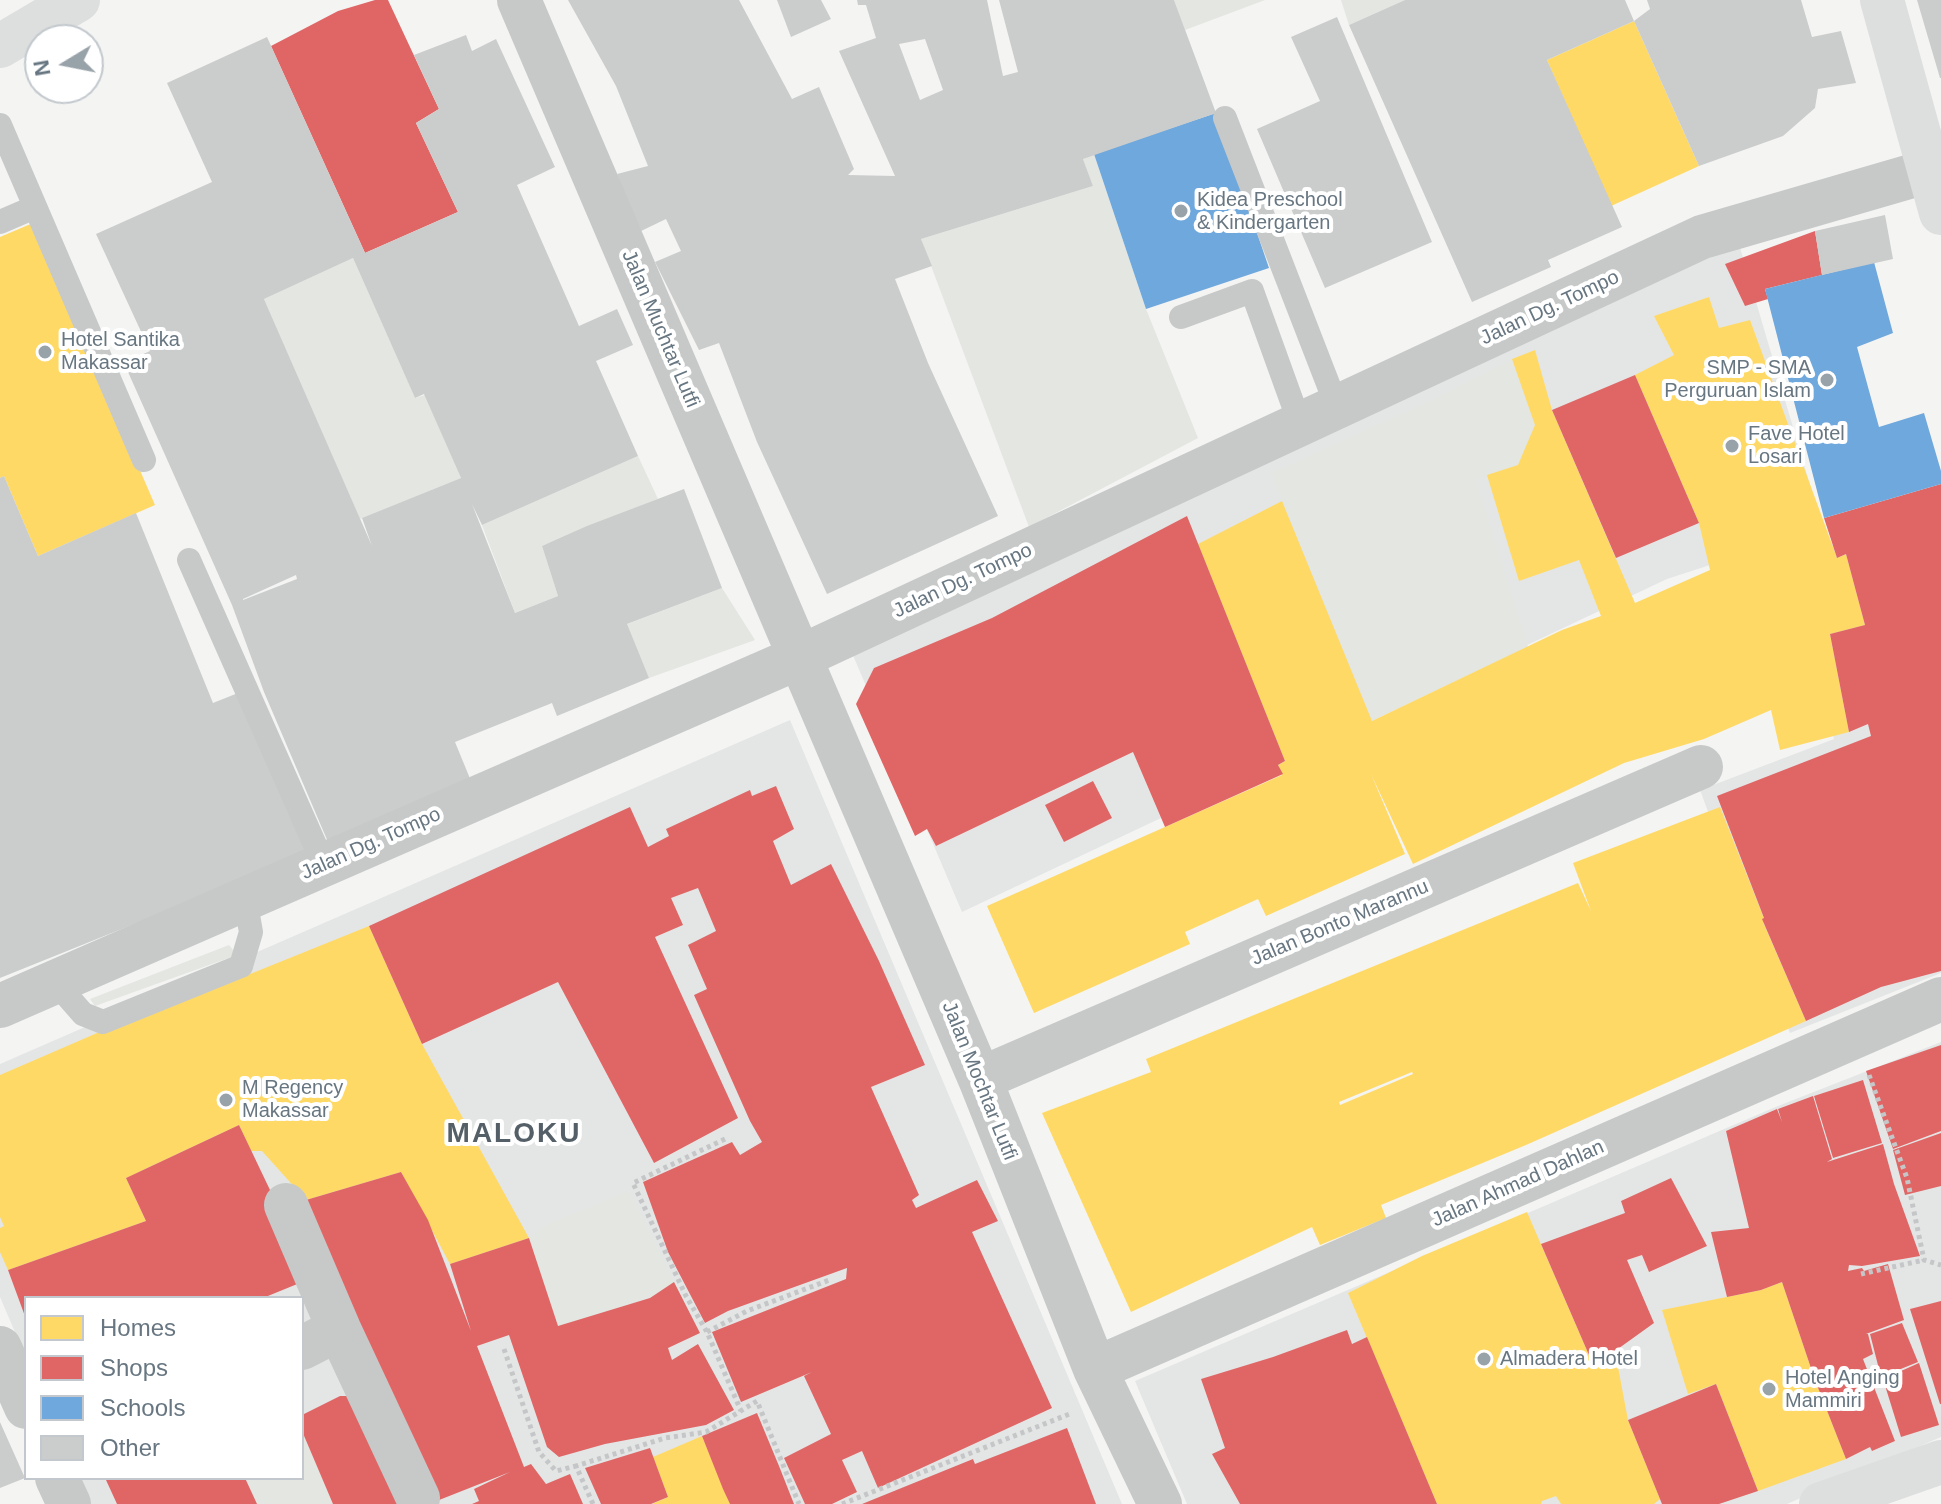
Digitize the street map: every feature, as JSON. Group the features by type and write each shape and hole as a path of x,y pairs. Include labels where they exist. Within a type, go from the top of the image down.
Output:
{"street":[{"path":"0,46 78,0"},
{"name":"Jalan Muchtar Lutfi","path":"519,0 800,657"},
{"path":"1882,0 1941,213"},
{"name":"Jalan Dg. Tompo","path":"0,1006 800,657 1702,237 1929,171"},
{"name":"Jalan Mochtar Lutfi","path":"800,657 980,1079 1102,1384 1160,1504"},
{"name":"Jalan Bonto Marannu","path":"980,1079 1701,767"},
{"name":"Jalan Ahmad Dahlan","path":"1102,1384 1941,999"},
{"path":"286,1205 320,1339 418,1498"},
{"path":"0,1348 24,1402"},
{"path":"1821,1504 1941,1462"},
{"path":"58,1480 69,1504"}],"lane":[{"path":"1225,118 1319,416"},
{"path":"0,125 144,460"},
{"path":"0,222 35,207"},
{"path":"1181,317 1252,291 1319,416"},
{"path":"189,560 324,865"},
{"path":"55,982 83,1014 103,1022 241,966 251,932 245,899"}],"path":[{"path":"1853,1038 1907,1178 1924,1260"},
{"path":"725,1139 633,1183 686,1296 707,1332 741,1411"},
{"path":"1861,1274 1924,1260 1941,1265"},
{"path":"707,1332 747,1311 832,1279"},
{"path":"504,1349 539,1452 556,1471 665,1438 706,1432 757,1401 799,1504"},
{"path":"842,1504 1102,1384"},
{"path":"576,1466 593,1504"}],"shaded area":[{"path":"1174,0 1265,0 1185,30"},
{"path":"1341,0 1405,0 1349,25"},
{"path":"1094,154 1146,309 1198,438 1029,527 921,239 1093,186 1083,159"},
{"path":"1739,244 1828,546 1941,518 1941,973 1790,1033 1700,790 1834,739 1784,541 1667,579 962,912 852,653"},
{"path":"353,258 415,398 425,395 461,478 360,519 264,299"},
{"path":"1512,359 1535,425 1518,465 1476,480 1528,647 1372,721 1271,473 1434,399"},
{"path":"638,456 658,499 542,546 558,596 515,613 482,525"},
{"path":"722,588 755,640 649,678 625,625"},
{"path":"790,720 1122,1504 89,1504 79,1480 304,1480 304,1296 24,1296 24,1353 0,1297 0,1064"},
{"path":"229,945 237,955 95,1006 90,999"},
{"path":"1941,1042 1941,1437 1787,1504 1187,1504 1135,1381 1778,1106"},
{"path":"629,1191 674,1282 650,1298 558,1326 529,1238 548,1224"},
{"path":"304,1436 333,1504 257,1504 246,1480 304,1480"}],"building: Homes":[{"path":"1634,21 1699,166 1611,206 1547,60"},
{"name":"Hotel Santika Makassar","path":"33,223 155,505 38,556 4,476 0,478 0,237"},
{"path":"1709,297 1719,328 1750,320 1837,558 1846,554 1865,625 1830,634 1849,732 1780,750 1771,710 1704,739 1624,763 1413,864 1371,774 1405,854 1266,916 1258,899 1185,932 1190,944 1034,1013 987,906 1282,775 1278,765 1285,761 1198,544 1282,501 1372,721 1562,630 1601,616 1579,560 1519,581 1487,475 1518,465 1535,425 1512,359 1535,350 1552,410 1635,603 1710,570 1699,523 1635,375 1674,355 1654,316"},
{"path":"1720,807 1763,922 1806,1021 1526,1145 1381,1205 1386,1218 1320,1245 1312,1227 1131,1312 1042,1113 1151,1072 1146,1059 1578,883 1591,911 1573,863","holes":["1413,1074 1340,1105 1339,1102"]},
{"name":"M Regency Makassar","path":"369,926 422,1044 529,1238 450,1264 401,1172 306,1200 262,1151 251,1151 239,1125 126,1178 146,1221 8,1270 0,1252 0,1228 4,1226 0,1217 0,1075 148,1011 203,993"},
{"name":"Almadera Hotel","path":"1527,1212 1592,1362 1615,1351 1628,1420 1660,1499 1654,1504 1561,1504 1556,1496 1541,1504 1437,1504 1348,1293 1422,1256"},
{"name":"Hotel Anging Mammiri","path":"1782,1282 1846,1459 1758,1491 1716,1384 1688,1394 1662,1310 1761,1290"},
{"path":"702,1436 730,1504 652,1504 668,1497 653,1457"}],"building: Shops":[{"path":"375,0 388,0 439,109 416,123 458,212 365,253 271,46 338,11"},
{"path":"1815,231 1822,275 1765,289 1768,299 1745,306 1725,264"},
{"path":"1635,375 1699,523 1616,558 1552,410"},
{"path":"1941,484 1941,971 1881,987 1806,1021 1762,919 1717,796 1871,736 1868,724 1849,732 1830,634 1865,625 1846,554 1837,558 1824,518"},
{"path":"1187,516 1285,761 1278,765 1283,774 1165,827 1133,752 936,846 927,829 915,836 856,704 874,668 992,618"},
{"path":"1093,781 1112,818 1064,842 1045,805"},
{"path":"776,786 794,829 773,841 791,885 831,864 925,1065 871,1087 919,1195 912,1200 916,1208 977,1180 998,1221 972,1232 1052,1408 878,1488 862,1451 842,1460 857,1492 832,1504 805,1504 784,1458 831,1434 804,1376 812,1372 741,1402 712,1332 846,1279 847,1268 728,1311 705,1323 668,1252 643,1182 732,1142 740,1155 762,1142 694,995 707,989 688,945 716,931 698,888 671,898 683,925 655,937 738,1118 654,1163 558,982 422,1044 369,926 630,807 648,847 669,836 666,829 750,790 752,796"},
{"path":"1941,1045 1941,1131 1893,1149 1866,1071"},
{"path":"1863,1080 1882,1143 1833,1158 1814,1096"},
{"path":"1813,1096 1832,1159 1827,1162 1883,1144 1920,1256 1862,1266 1849,1265 1848,1271 1862,1268 1864,1271 1888,1264 1904,1320 1866,1334 1873,1354 1863,1359 1895,1441 1872,1451 1870,1447 1846,1459 1782,1282 1727,1297 1711,1232 1749,1228 1726,1131 1777,1109 1782,1122 1778,1109"},
{"path":"239,1125 312,1278 268,1296 24,1296 24,1314 8,1270 146,1221 126,1178"},
{"path":"1941,1133 1941,1186 1905,1195 1893,1150"},
{"path":"401,1172 428,1220 471,1331 450,1264 529,1238 558,1326 650,1298 674,1282 700,1333 668,1348 672,1360 698,1344 734,1410 706,1425 605,1444 559,1457 547,1447 509,1335 477,1346 524,1467 531,1464 546,1484 570,1474 583,1504 472,1504 479,1501 474,1489 510,1472 429,1504 306,1200"},
{"path":"1671,1178 1707,1246 1649,1272 1642,1255 1627,1260 1654,1323 1615,1351 1592,1362 1541,1244 1625,1213 1621,1201"},
{"path":"1941,1301 1941,1404 1940,1404 1910,1309"},
{"path":"1902,1323 1918,1362 1881,1377 1870,1334"},
{"path":"1347,1330 1352,1344 1367,1337 1437,1504 1240,1504 1212,1454 1225,1448 1201,1379"},
{"path":"1919,1363 1939,1425 1901,1437 1883,1379"},
{"path":"1716,1384 1758,1491 1719,1504 1662,1504 1628,1420"},
{"path":"340,1396 358,1396 408,1504 333,1504 304,1436 304,1414"},
{"path":"757,1413 794,1504 730,1504 723,1489 702,1436"},
{"path":"1067,1428 1096,1504 862,1504 973,1459 975,1464"},
{"path":"650,1448 668,1497 651,1504 601,1504 585,1468"},
{"path":"106,1480 246,1480 257,1504 117,1504"}],"building: Schools":[{"name":"Kidea Preschool & Kindergarten","path":"1216,113 1269,268 1146,309 1094,154"},
{"name":"SMP - SMA Perguruan Islam","path":"1874,262 1893,333 1857,347 1879,427 1924,413 1941,471 1941,484 1824,518 1765,289"}],"building: Other":[{"path":"568,0 739,0 792,99 819,87 854,169 848,175 895,176 839,51 876,38 866,5 858,5 857,0 987,0 1003,76 1018,72 999,0 1174,0 1216,113 1083,159 1093,186 921,239 932,266 895,279 928,363 998,516 827,594 757,442 719,343 699,350 655,262 681,251 666,219 639,232 617,174 648,166 616,86","holes":["925,39 943,90 920,100 899,44"]},
{"path":"777,0 821,0 831,19 791,37"},
{"path":"1405,0 1625,0 1634,21 1547,60 1622,227 1548,260 1551,267 1472,302 1349,25"},
{"path":"1647,0 1801,0 1812,37 1841,31 1856,83 1818,89 1815,108 1783,136 1699,166 1634,21 1650,9"},
{"path":"1917,0 1941,0 1941,78 1940,78"},
{"path":"1337,17 1432,242 1325,288 1257,129 1320,101 1291,37"},
{"path":"466,35 472,51 496,39 555,167 517,185 579,326 617,309 633,345 596,361 638,456 482,525 472,504 515,613 558,596 542,546 684,489 722,588 627,624 649,678 557,716 552,703 455,742 471,781 328,842 264,692 232,605 124,363 150,351 96,234 212,182 167,83 267,37 365,253 458,212 416,123 439,109 414,55","holes":["353,258 415,398 424,394 461,478 362,518 372,546 264,299","296,575 297,579 243,600 243,599"]},
{"path":"1885,215 1893,259 1822,275 1815,231"},
{"path":"4,476 38,556 136,513 213,703 243,691 308,854 0,978 0,478"},
{"path":"0,1422 24,1478 0,1488"}],"place":[{"name":"Kidea Preschool & Kindergarten","path":"1181,211"},
{"name":"Hotel Santika Makassar","path":"45,352"},
{"name":"SMP - SMA Perguruan Islam","path":"1827,380"},
{"name":"Fave Hotel Losari","path":"1732,446"},
{"name":"M Regency Makassar","path":"226,1100"},
{"name":"Almadera Hotel","path":"1484,1359"},
{"name":"Hotel Anging Mammiri","path":"1769,1389"}],"district":[{"name":"MALOKU","path":"514,1134"}]}
